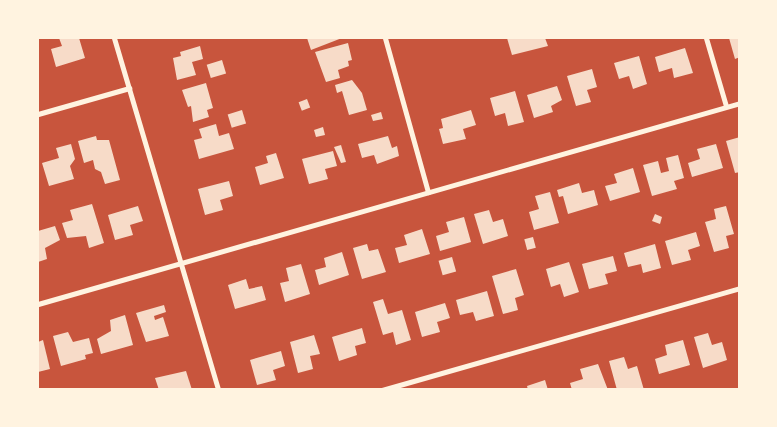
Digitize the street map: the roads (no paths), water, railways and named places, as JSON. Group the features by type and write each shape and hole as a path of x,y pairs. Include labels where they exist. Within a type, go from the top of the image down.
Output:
{"street":[{"path":"114,38 218,390"},
{"path":"385,38 428,192"},
{"path":"706,38 726,106"},
{"path":"38,114 129,88"},
{"path":"38,304 740,103"},
{"path":"382,390 740,288"}]}
